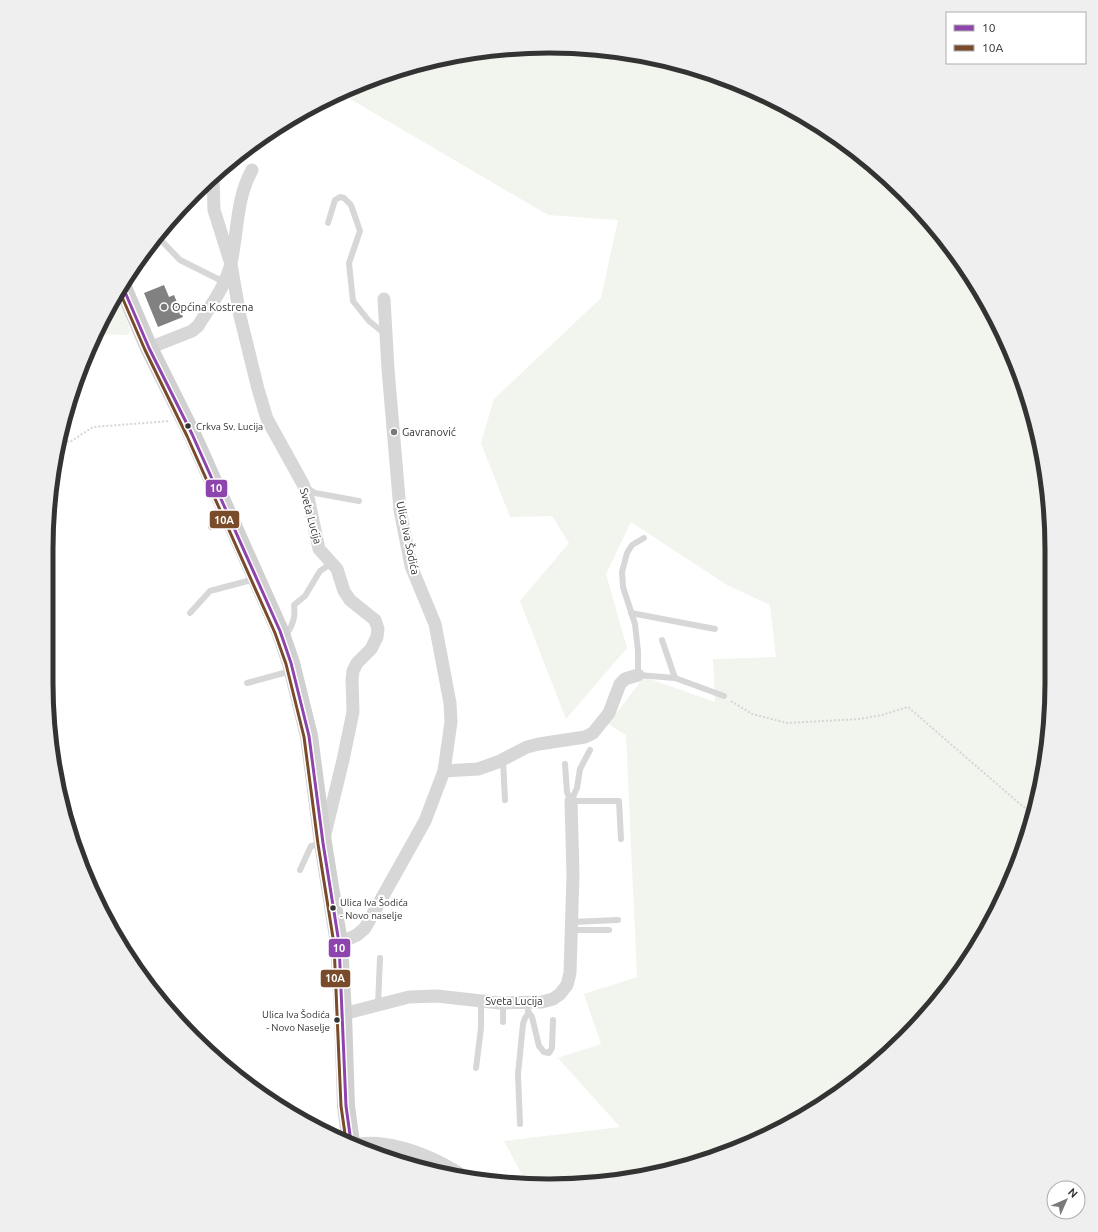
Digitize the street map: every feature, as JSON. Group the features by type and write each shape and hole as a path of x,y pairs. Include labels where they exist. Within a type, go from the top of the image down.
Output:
{"street":[{"name":"Sveta Lucija","path":"149,348 192,331 198,326 224,282 231,264 239,206 248,177 252,170"},
{"name":"Sveta Lucija","path":"213,184 214,210 231,264 240,316 267,419 303,484 308,497 319,549 337,568 344,591 350,600 375,620 378,629 377,638 371,649 357,663 353,671 353,712 323,843"},
{"name":"Sveta Lucija","path":"125,292 149,348 192,434 257,579 283,640 292,670 309,736 323,843 339,943 344,1014 346,1106 350,1137"},
{"name":"Ulica Iva Šodića","path":"339,943 357,935 365,928 425,821 444,771 451,722 450,703 435,624 412,566 400,510 384,299"},
{"path":"444,771 478,769 502,760 527,747 585,737 593,733 610,713 620,684 638,675"},
{"name":"Sveta Lucija","path":"344,1014 409,997 436,996 502,1003 528,1008 553,999 560,994 567,985 570,973 573,874 571,801"},
{"path":"366,1144 381,1143 413,1151 447,1168"}],"lane":[{"path":"328,223 336,200 340,197 344,198 351,205 360,231 349,263 353,300 368,321 386,335"},
{"path":"161,240 180,260 224,282"},
{"path":"303,484 315,492 359,501"},
{"path":"211,527 229,517"},
{"path":"644,538 632,545 622,572 623,587 635,624 638,651 638,675 675,678 724,696"},
{"path":"283,640 294,622 294,605 305,596 320,571 332,563"},
{"path":"190,613 210,591 257,579"},
{"path":"631,613 716,629"},
{"path":"662,640 675,678"},
{"path":"247,683 292,670"},
{"path":"571,801 577,788 580,769 590,750"},
{"path":"502,760 505,800"},
{"path":"565,764 567,792 571,801"},
{"path":"571,801 619,801 621,839"},
{"path":"300,870 311,846 323,843"},
{"path":"571,926 618,920"},
{"path":"571,926 609,930"},
{"path":"378,1005 380,958"},
{"path":"476,1068 482,1028 481,1001"},
{"path":"502,1003 503,1022"},
{"path":"528,1008 532,1017 539,1046 544,1052 549,1053 552,1048 553,1020"},
{"path":"520,1124 518,1067 523,1024 528,1008"}],"path":[{"path":"65,441 70,442 92,427 161,422"},
{"path":"724,696 752,714 787,723 860,719 882,715 908,706 1028,810"}],"shaded area":[{"path":"549,53 581,54 614,57 646,63 708,79 768,104 797,119 825,137 851,155 900,198 943,247 979,301 1007,359 1019,390 1028,421 1041,484 1045,549 1044,715 1041,748 1028,811 1019,842 994,902 979,931 943,985 900,1034 851,1077 797,1113 768,1128 708,1153 677,1162 614,1175 549,1179 524,1178 504,1141 620,1127 558,1058 601,1044 584,994 637,977 626,735 608,724 644,677 715,702 713,659 776,657 770,605 727,585 631,522 606,574 627,648 566,719 520,601 569,543 552,516 510,517 481,443 494,399 601,298 618,220 548,215 346,97 390,79 421,70 484,57"},
{"path":"116,307 123,307 130,331 127,335 102,334"}],"building":[{"name":"Općina Kostrena","path":"164,285 169,297 174,295 183,317 158,327 144,293"}],"transit line":[{"name":"10","path":"125,292 149,348 192,434 280,631 291,663 309,736 323,843 339,943 346,1106 350,1137"},
{"name":"10A","path":"122,297 145,350 187,436 275,633 286,664 304,737 318,844 334,944 341,1106 345,1135"}],"place":[{"name":"Općina Kostrena","path":"164,307"},
{"name":"Crkva Sv. Lucija","path":"188,426"},
{"name":"Gavranović","path":"394,432"},
{"name":"Ulica Iva Šodića - Novo naselje","path":"333,908"},
{"name":"Ulica Iva Šodića - Novo Naselje","path":"337,1020"}]}
